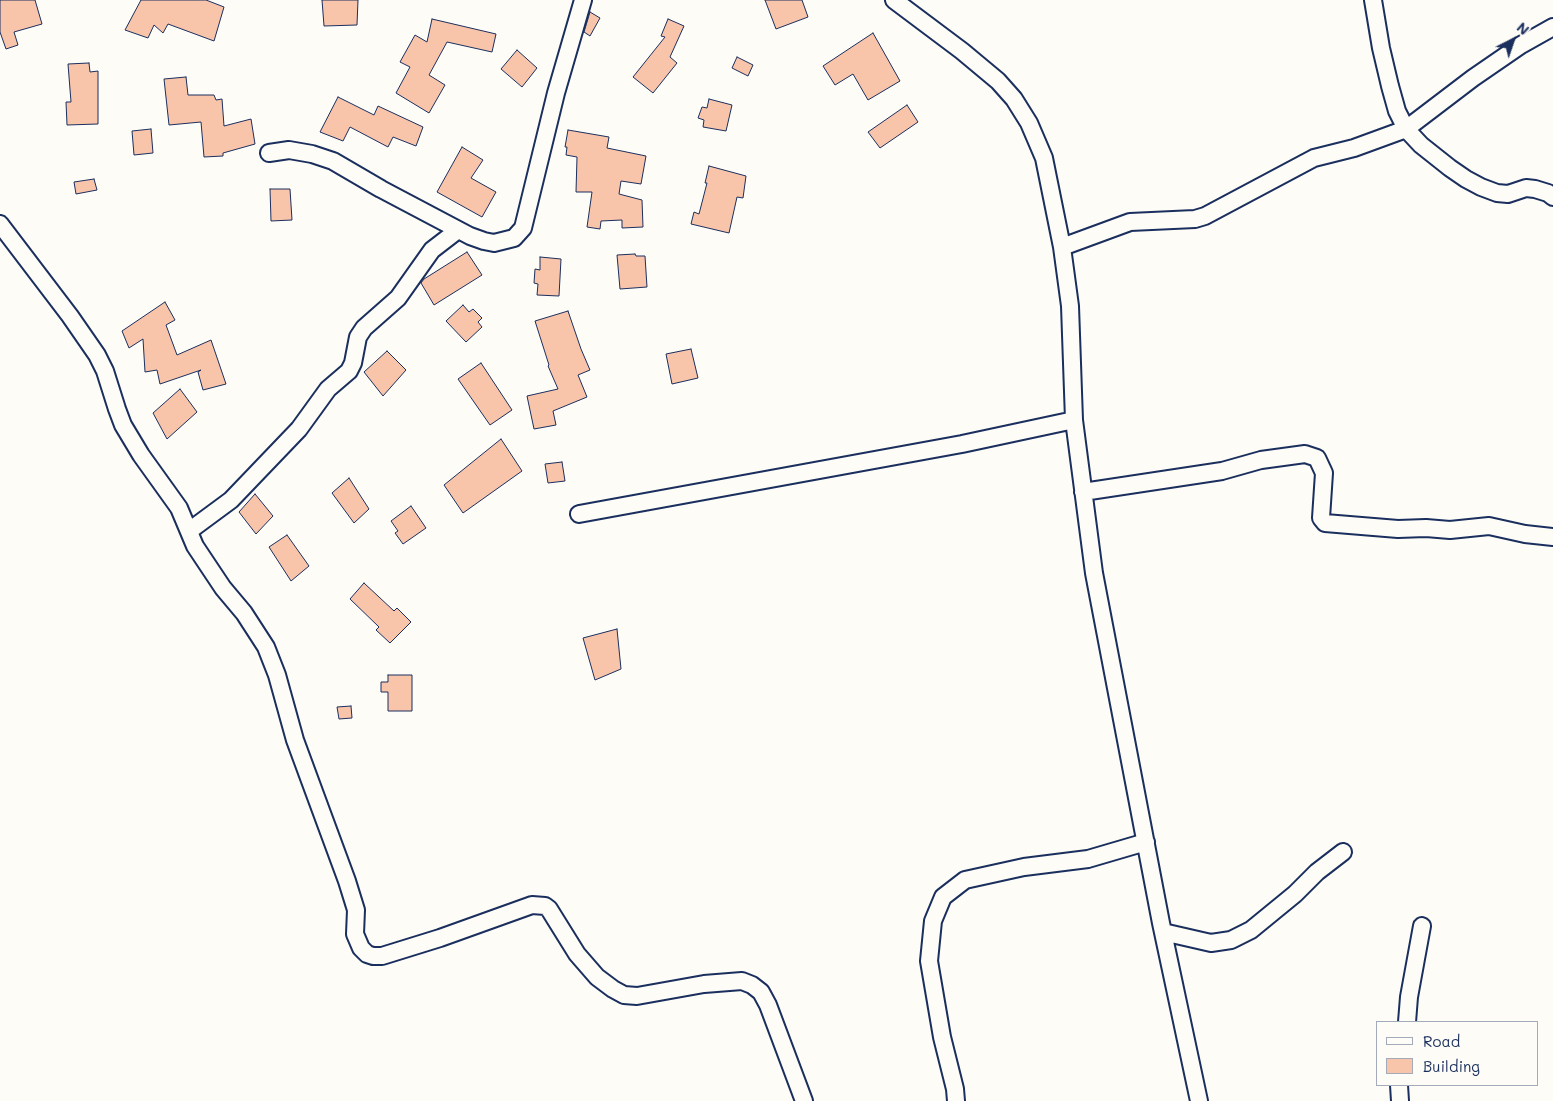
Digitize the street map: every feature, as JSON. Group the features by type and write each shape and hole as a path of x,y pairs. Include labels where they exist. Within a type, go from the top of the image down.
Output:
{"street":[{"path":"269,153 289,150 312,154 333,161 458,230 484,241 494,242 514,238 523,228 556,93 583,0"},
{"path":"894,0 962,51 998,81 1014,99 1030,123 1044,158 1062,247 1070,306 1074,420 1094,573 1163,932 1199,1101"},
{"path":"1373,0 1381,48 1397,111 1406,129 1420,145 1481,188 1508,194 1526,188 1535,189 1548,193 1553,197"},
{"path":"1062,247 1130,222 1194,219 1205,216 1314,158 1354,148 1406,129 1473,78 1553,27"},
{"path":"0,224 70,316 97,355 105,371 116,409 123,425 141,455 172,497 195,546 266,647 277,675 295,740 356,910 355,934 361,948 367,954 382,956 440,938 532,905 545,906 549,909 577,954 597,977 612,989 624,995 637,996 704,984 742,981 752,985 761,992 768,1005 804,1101"},
{"path":"188,531 231,500 300,429 328,389 349,371 358,337 364,328 398,298 432,250 458,230"},
{"path":"579,514 962,444 1074,420"},
{"path":"1083,492 1222,471 1261,460 1305,454 1317,458 1324,473 1321,518 1325,523 1398,529 1426,528 1450,530 1489,526 1525,534 1553,537"},
{"path":"956,1101 955,1089 942,1037 929,961 933,921 942,897 965,880 1024,868 1088,859 1146,842"},
{"path":"1163,932 1211,943 1231,940 1252,930 1295,894 1317,872 1343,852"},
{"path":"1407,1021 1409,997 1422,926"},
{"path":"1399,1086 1400,1101"}],"building":[{"path":"0,0 35,0 42,24 14,32 18,45 6,49 0,32"},
{"path":"141,0 206,0 224,7 214,41 168,24 163,33 154,25 148,38 125,30"},
{"path":"322,0 358,0 357,25 324,26"},
{"path":"765,0 802,0 808,17 776,29"},
{"path":"590,12 600,18 590,36 584,32"},
{"path":"432,19 496,34 492,52 447,42 429,75 445,85 429,113 396,93 410,67 400,62 415,35 427,42"},
{"path":"668,19 684,26 670,57 677,63 653,93 633,77 665,37 661,36"},
{"path":"873,33 900,81 868,100 853,74 835,85 823,66"},
{"path":"517,50 537,68 522,87 501,69"},
{"path":"737,57 753,65 748,76 732,68"},
{"path":"89,63 90,72 98,71 98,124 67,125 66,102 71,102 68,64"},
{"path":"186,77 188,95 214,95 216,100 222,99 224,126 251,119 255,144 223,153 223,156 204,157 201,122 169,125 164,79"},
{"path":"338,97 374,115 378,106 423,127 416,146 393,137 388,147 350,127 343,141 320,132"},
{"path":"709,99 732,105 726,131 703,127 704,120 698,118 702,107 707,108"},
{"path":"907,105 918,122 880,148 868,132"},
{"path":"151,129 153,153 134,155 132,131"},
{"path":"568,130 609,137 607,148 646,156 641,184 621,181 619,194 642,200 643,227 622,228 622,220 601,221 600,229 587,227 592,192 576,192 577,157 566,155 567,147 565,147"},
{"path":"462,147 483,160 471,178 496,192 482,217 437,192"},
{"path":"709,166 746,176 743,198 737,197 729,233 691,224 694,212 699,214 707,183 705,183"},
{"path":"94,179 97,190 76,194 74,182"},
{"path":"270,189 290,189 292,220 271,221"},
{"path":"467,252 482,275 434,305 421,283 424,279"},
{"path":"635,254 636,256 645,256 647,287 620,289 617,255"},
{"path":"540,257 561,259 559,296 537,295 538,284 534,283 535,269 540,270"},
{"path":"165,302 175,320 166,325 177,355 211,340 226,384 203,390 198,372 201,370 160,384 157,370 145,372 143,339 129,348 122,331"},
{"path":"463,305 469,312 473,309 482,318 478,322 482,327 466,342 446,321"},
{"path":"568,311 590,370 578,375 587,397 553,411 556,425 534,429 527,396 558,389 548,366 535,321"},
{"path":"691,349 698,378 672,384 666,354"},
{"path":"387,351 406,370 383,396 364,372"},
{"path":"481,363 512,410 490,425 458,379"},
{"path":"180,389 197,412 167,439 153,413"},
{"path":"501,439 522,471 463,513 444,485"},
{"path":"562,462 565,481 548,483 545,464"},
{"path":"349,478 369,509 354,523 332,493"},
{"path":"255,494 273,516 256,534 239,512"},
{"path":"411,506 426,528 403,544 395,533 398,531 391,521"},
{"path":"287,535 309,566 291,581 269,547"},
{"path":"364,583 394,611 397,608 411,622 390,643 376,630 379,627 350,599"},
{"path":"617,629 621,669 595,680 583,638"},
{"path":"388,675 412,675 412,711 388,711 388,692 381,692 381,682 388,682"},
{"path":"351,706 352,718 339,719 337,707"}]}
